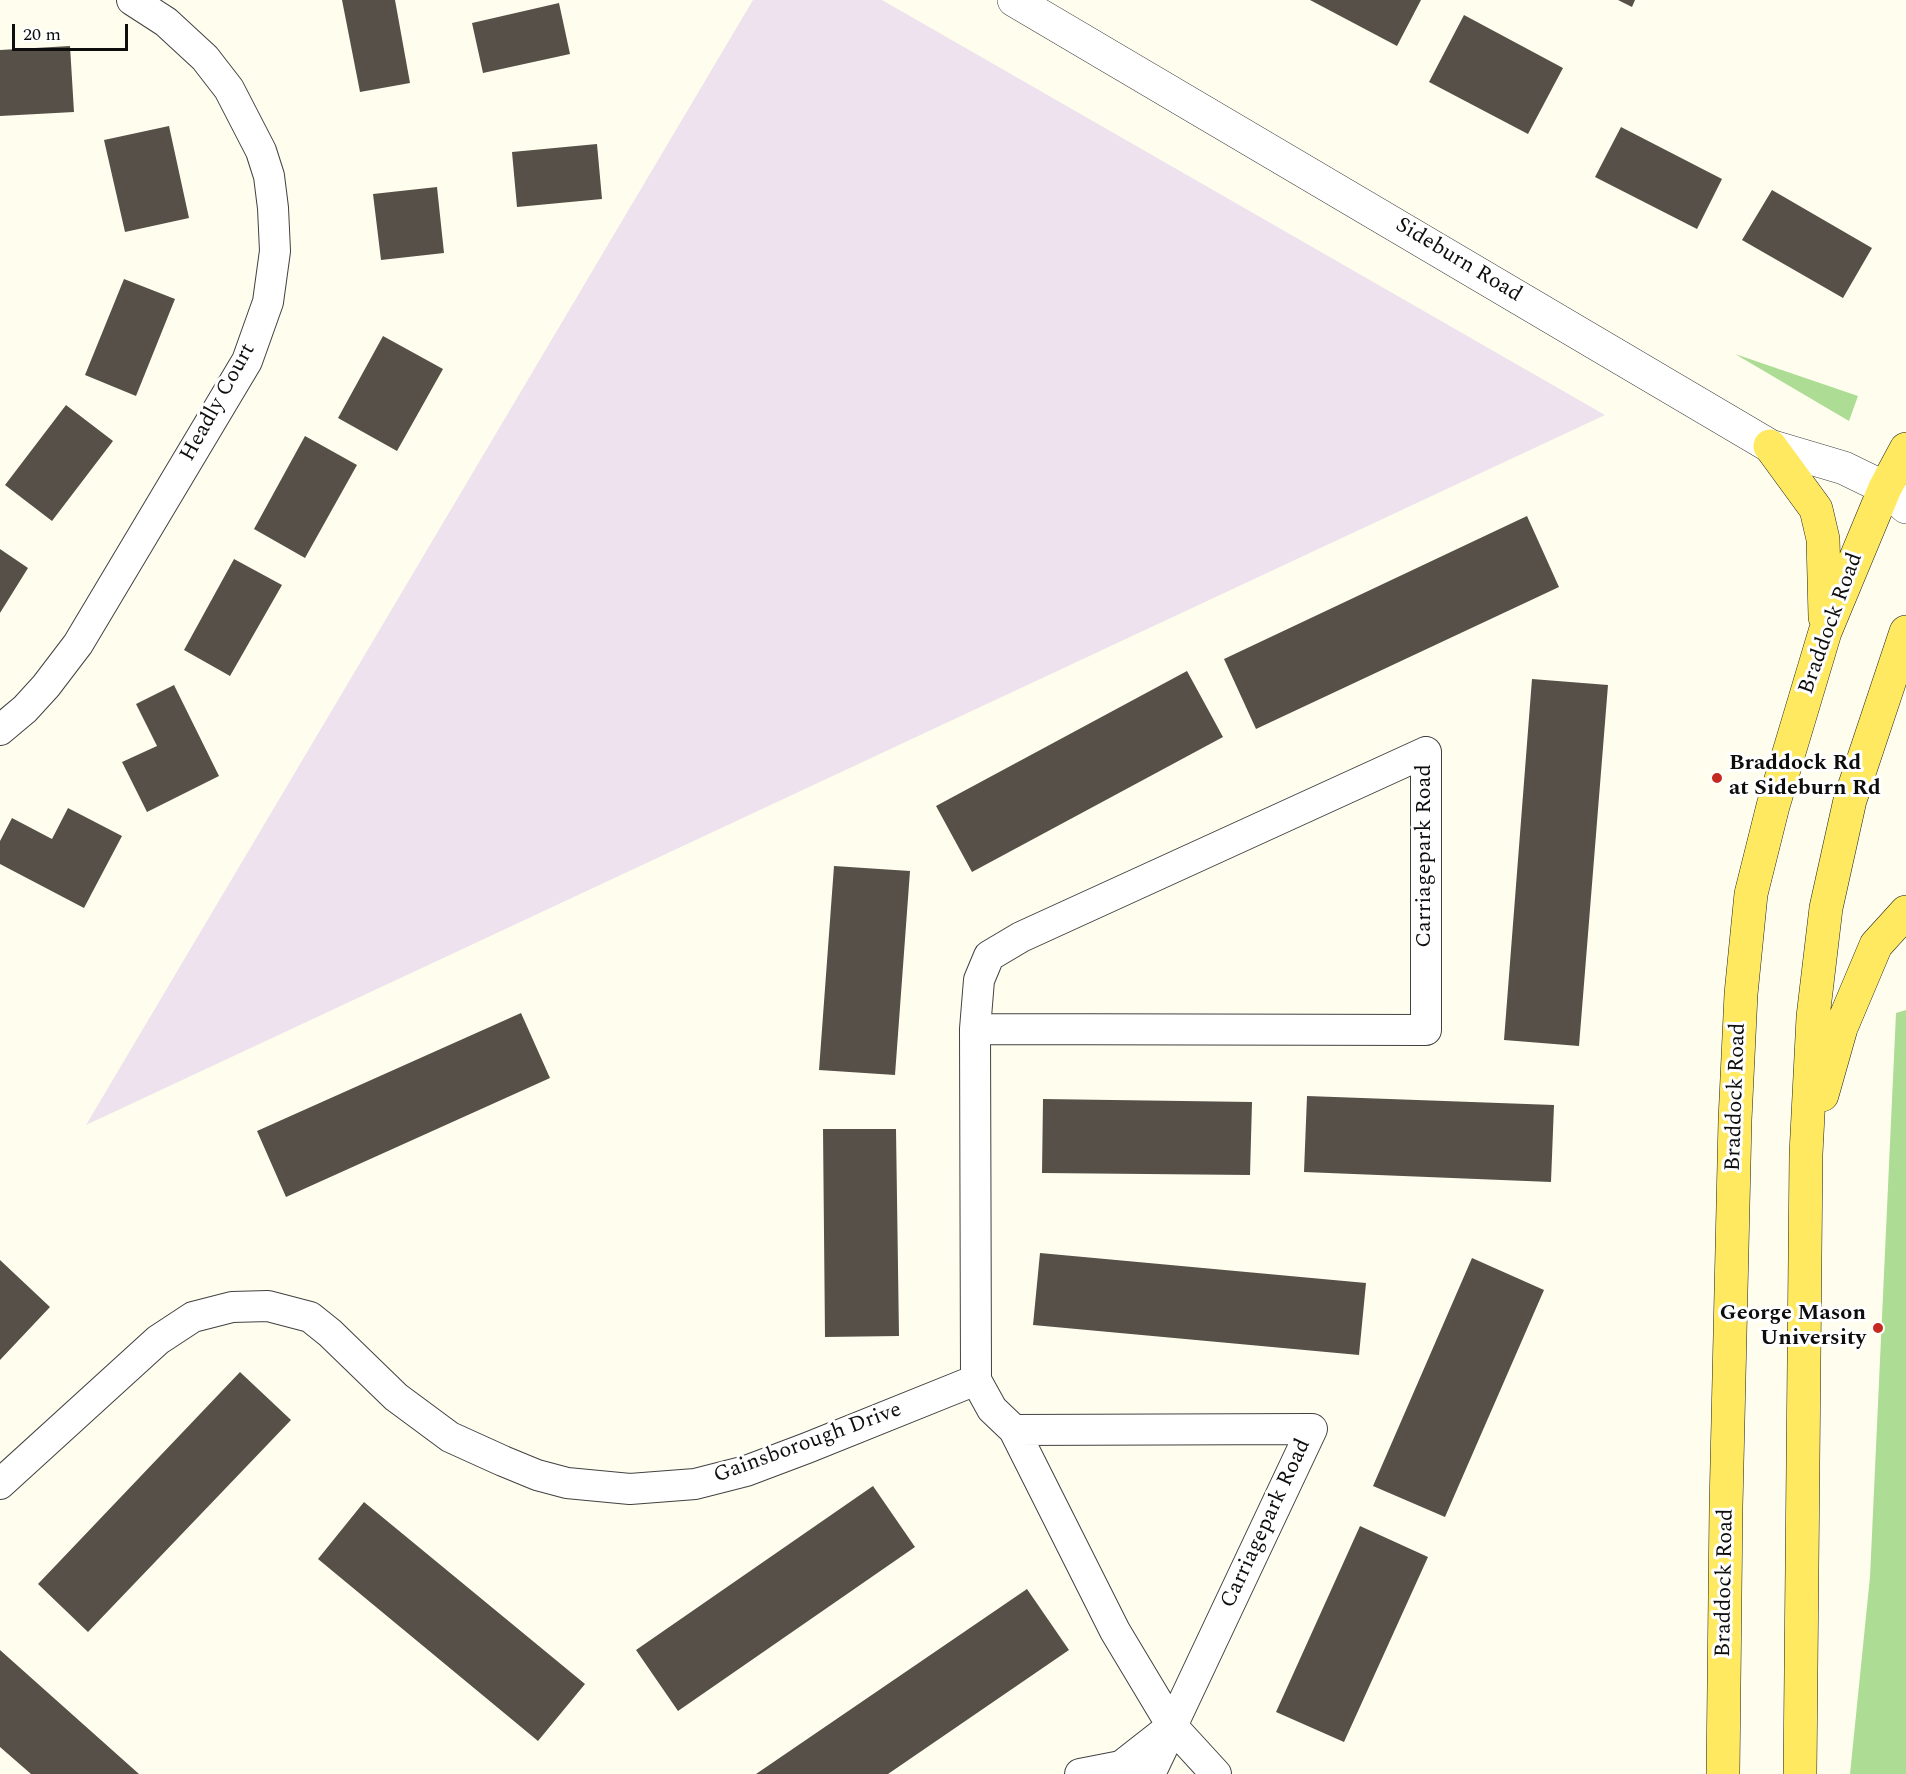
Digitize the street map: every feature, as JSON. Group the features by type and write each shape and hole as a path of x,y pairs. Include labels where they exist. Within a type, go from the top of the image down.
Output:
{"main road":[{"path":"1770,446 1816,508 1823,539 1825,632"},
{"name":"Braddock Road","path":"1723,1774 1726,1507 1735,1120 1741,994 1751,894 1773,806 1825,632 1896,498 1906,449"},
{"path":"1800,1774 1806,1154 1814,1017 1826,908 1850,800 1906,632"},
{"path":"1806,1154 1841,1028 1876,945 1906,912"}],"street":[{"name":"Headly Court","path":"0,730 25,709 46,686 78,644 247,361 268,302 275,251 269,176 261,151 229,89 205,58 166,22 132,0"},
{"name":"Sideburn Road","path":"1014,0 1770,446 1844,468 1896,498"},
{"name":"Carriagepark Road","path":"975,1029 1426,1030 1426,752 1021,937 989,956 979,980 975,1029 976,1380 992,1409 1014,1430 1115,1631 1172,1726 1216,1774"},
{"name":"Gainsborough Drive","path":"0,1484 158,1340 193,1317 232,1307 268,1306 310,1317 330,1333 396,1397 450,1437 537,1475 567,1483 630,1489 695,1484 746,1471 807,1449 976,1380"},
{"name":"Carriagepark Road","path":"1014,1430 1312,1429 1150,1774"},
{"name":"Carriagepark Road","path":"1080,1774 1121,1766 1172,1726"}],"shaded area":[{"path":"753,0 882,0 1605,415 86,1125"}],"green space":[{"path":"1735,354 1858,396 1849,421"},
{"path":"1906,1010 1906,1774 1850,1774 1870,1577 1896,1013"}],"building":[{"path":"342,0 395,0 410,83 360,92"},
{"path":"1310,0 1421,0 1397,46"},
{"path":"1618,0 1635,0 1632,7"},
{"path":"559,3 570,54 483,73 472,23"},
{"path":"1464,15 1563,68 1528,134 1429,82"},
{"path":"70,46 74,112 0,116 0,50"},
{"path":"169,126 189,218 125,232 104,140"},
{"path":"1621,127 1722,179 1697,229 1595,177"},
{"path":"597,144 602,199 517,207 512,152"},
{"path":"437,187 444,253 381,260 373,194"},
{"path":"1772,190 1872,248 1843,298 1742,240"},
{"path":"124,279 175,299 136,396 85,375"},
{"path":"383,336 443,369 397,451 338,418"},
{"path":"66,405 113,441 52,521 5,485"},
{"path":"305,436 357,465 305,558 254,529"},
{"path":"1527,516 1559,587 1256,729 1224,659"},
{"path":"0,549 28,568 0,613"},
{"path":"234,559 282,585 230,676 184,650"},
{"path":"1187,671 1223,737 972,872 936,806"},
{"path":"1532,679 1608,685 1579,1046 1504,1040"},
{"path":"174,685 219,776 147,812 122,762 157,746 136,704"},
{"path":"68,808 122,836 84,908 0,864 0,841 12,818 52,839"},
{"path":"834,866 910,871 895,1075 819,1070"},
{"path":"521,1013 550,1078 286,1197 257,1131"},
{"path":"1307,1096 1554,1105 1551,1182 1304,1172"},
{"path":"1043,1099 1252,1102 1250,1175 1042,1173"},
{"path":"823,1129 896,1129 899,1336 825,1337"},
{"path":"1040,1253 1366,1283 1359,1355 1033,1325"},
{"path":"1472,1258 1544,1290 1445,1517 1373,1486"},
{"path":"0,1260 50,1307 0,1360"},
{"path":"240,1372 291,1420 88,1632 38,1584"},
{"path":"873,1486 915,1547 678,1711 636,1650"},
{"path":"364,1502 585,1684 538,1741 318,1559"},
{"path":"1360,1526 1428,1557 1344,1742 1276,1712"},
{"path":"1027,1589 1069,1650 888,1774 756,1774"},
{"path":"0,1650 139,1774 31,1774 0,1747"}],"place":[{"name":"Braddock Rd at Sideburn Rd","path":"1717,778"},
{"name":"George Mason University","path":"1878,1328"}]}
